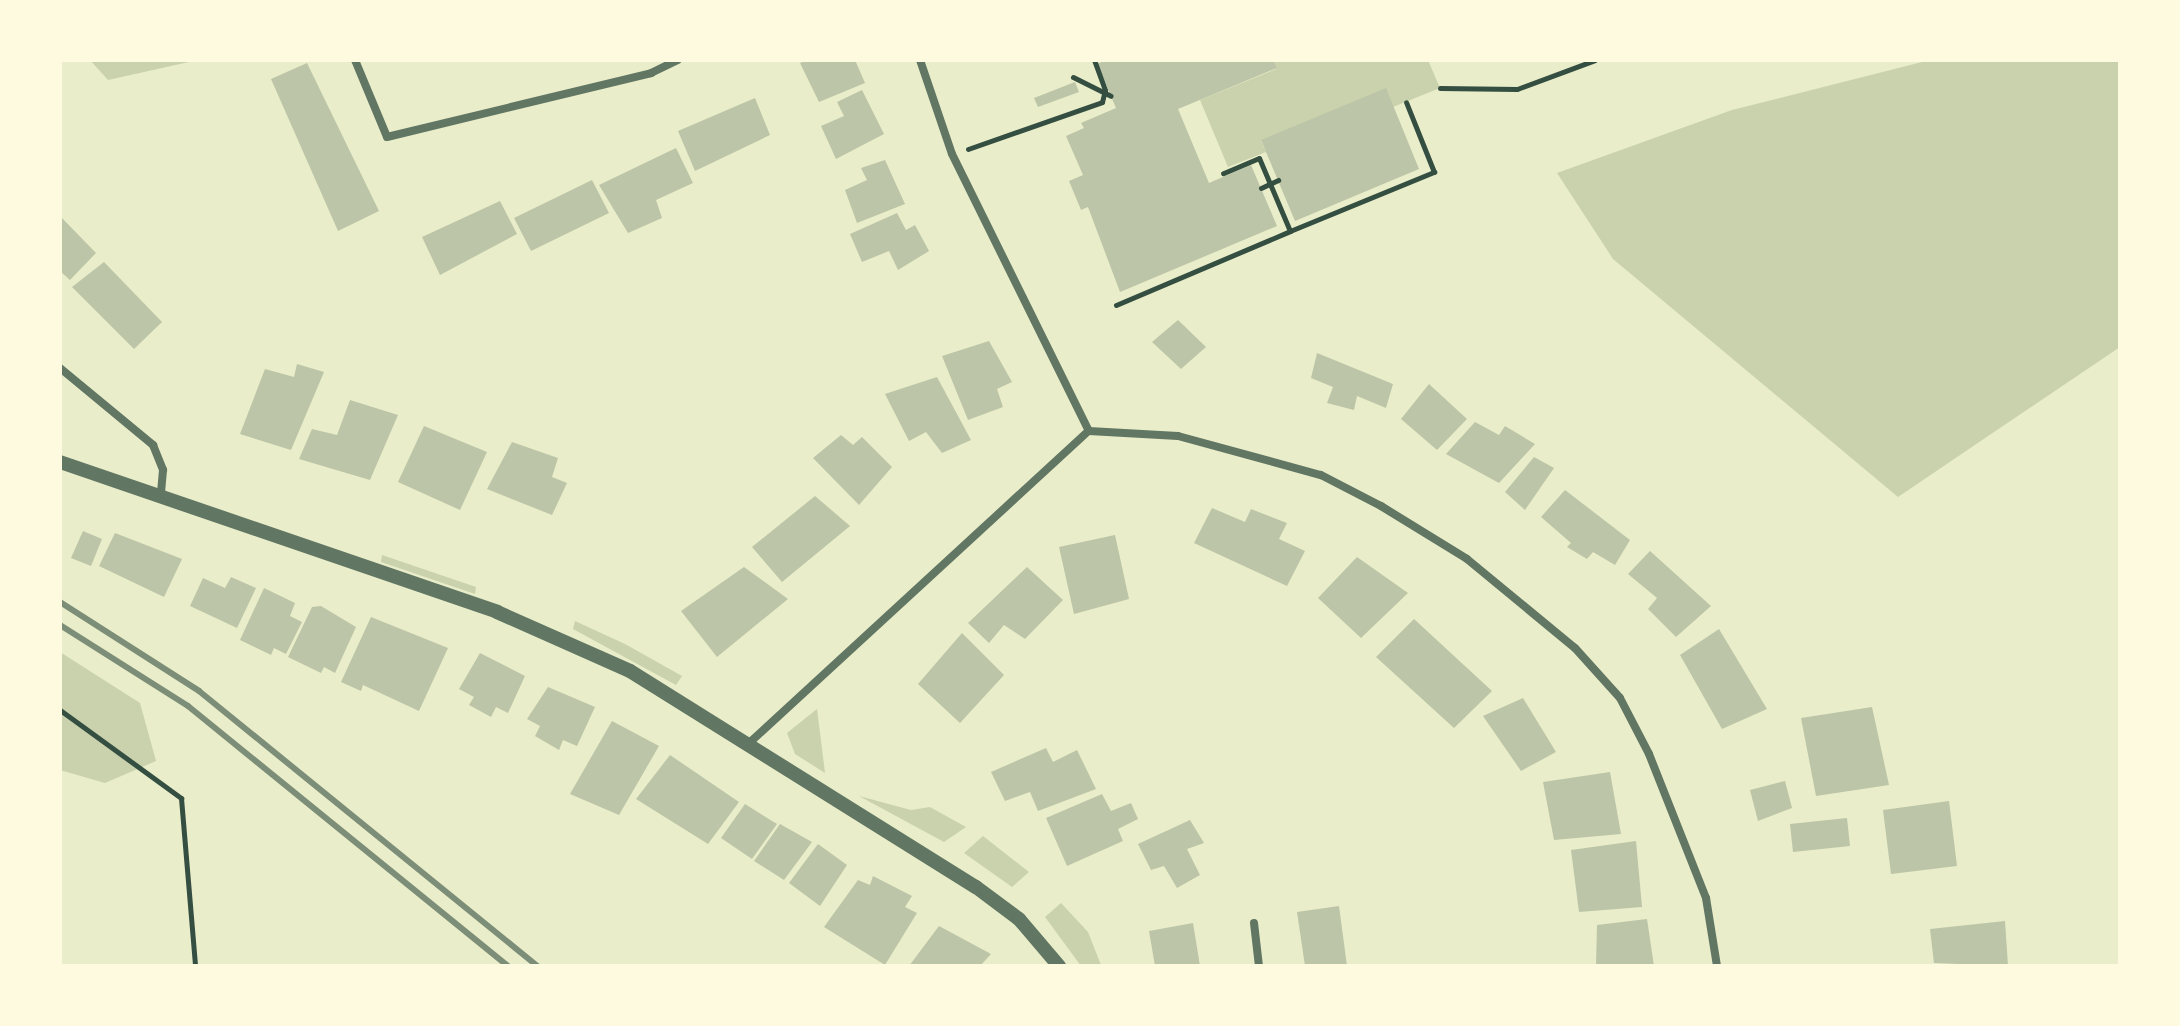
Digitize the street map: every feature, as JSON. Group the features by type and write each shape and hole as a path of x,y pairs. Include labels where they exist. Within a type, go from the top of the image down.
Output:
{"street":[{"path":"355,60 387,137 651,73 678,60"},
{"path":"920,60 952,154 1089,431"},
{"path":"60,368 153,445 163,470 161,493"},
{"path":"746,745 1089,431 1178,436 1321,475 1467,559 1575,648 1620,698 1649,754 1706,898 1717,966"},
{"path":"60,462 161,493 497,612 630,671 976,887 1019,919 1059,966"},
{"path":"1254,923 1259,966"}],"path":[{"path":"1094,60 1108,96"},
{"path":"1440,88 1517,89 1595,60"},
{"path":"1073,77 1108,96"},
{"path":"952,154 1108,96"},
{"path":"1116,305 1434,172 1406,102"},
{"path":"1223,173 1259,156 1290,231"},
{"path":"1411,172 1415,179"},
{"path":"1261,188 1278,180"},
{"path":"1379,185 1383,192"},
{"path":"1345,200 1348,207"},
{"path":"1309,214 1312,222"},
{"path":"60,710 181,798 195,966"}],"green space":[{"path":"90,60 198,60 108,80"},
{"path":"1273,60 1428,60 1440,88 1393,107 1261,141 1266,152 1228,167 1200,100 1276,69"},
{"path":"1930,60 2120,60 2120,347 1898,497 1613,259 1557,173 1732,110"},
{"path":"382,555 476,587 475,594 381,562"},
{"path":"575,621 625,644 682,676 676,685 573,629"},
{"path":"60,652 140,703 156,761 105,783 60,770"},
{"path":"817,709 825,773 795,754 787,733"},
{"path":"859,796 911,810 930,807 966,827 944,842"},
{"path":"983,836 1029,872 1012,887 964,853"},
{"path":"1061,903 1088,932 1101,965 1081,966 1045,917"}],"building":[{"path":"807,60 855,60 865,83 819,102 800,63"},
{"path":"1106,60 1273,60 1277,68 1178,109 1209,183 1251,165 1277,226 1120,292 1088,207 1081,210 1069,181 1083,175 1066,136 1084,128 1081,123 1116,108 1097,64"},
{"path":"307,63 379,211 338,231 271,79"},
{"path":"1075,82 1079,92 1038,107 1034,98"},
{"path":"1386,88 1419,169 1295,221 1261,140"},
{"path":"862,90 884,134 836,159 821,126 844,116 837,102"},
{"path":"755,98 770,135 695,171 678,131"},
{"path":"676,148 693,183 656,200 662,218 628,233 599,185"},
{"path":"885,160 905,204 857,223 845,190 867,180 861,168"},
{"path":"592,180 609,213 531,251 514,218"},
{"path":"500,201 517,234 440,275 422,237"},
{"path":"897,213 906,230 915,225 929,251 898,270 889,251 862,262 850,234"},
{"path":"60,216 96,253 70,280 60,271"},
{"path":"104,262 162,322 134,349 72,287"},
{"path":"1178,320 1206,347 1181,369 1152,342"},
{"path":"989,341 1012,382 997,389 1003,407 968,420 942,356"},
{"path":"1317,353 1393,384 1386,408 1357,396 1354,410 1327,403 1333,387 1311,378"},
{"path":"297,364 324,372 291,450 240,434 265,369 294,377"},
{"path":"937,377 971,440 942,453 926,432 909,441 885,394"},
{"path":"1429,384 1467,419 1437,450 1401,419"},
{"path":"350,400 398,415 370,480 299,459 312,429 337,435"},
{"path":"1475,422 1499,435 1505,426 1535,444 1499,483 1446,454"},
{"path":"424,426 487,452 460,510 398,482"},
{"path":"841,435 853,445 862,437 892,467 859,505 813,458"},
{"path":"512,442 558,458 552,477 567,483 552,515 487,489"},
{"path":"1534,457 1554,468 1525,510 1505,492"},
{"path":"1565,490 1630,540 1615,565 1593,552 1587,559 1567,547 1571,543 1541,517"},
{"path":"815,496 850,526 782,582 752,547"},
{"path":"1212,508 1245,522 1251,509 1287,523 1279,539 1305,551 1287,586 1194,543"},
{"path":"83,531 102,539 91,566 71,558"},
{"path":"115,533 182,559 164,597 99,566"},
{"path":"1115,535 1129,599 1074,614 1059,547"},
{"path":"1650,551 1711,606 1676,637 1648,609 1657,598 1628,574"},
{"path":"1357,557 1408,593 1361,638 1318,598"},
{"path":"744,567 788,599 717,657 681,611"},
{"path":"1027,567 1063,600 1025,639 1004,625 989,643 968,623"},
{"path":"231,577 256,588 237,628 190,606 203,578 225,588"},
{"path":"264,588 295,603 290,616 302,622 286,654 274,648 271,655 240,640"},
{"path":"321,606 356,627 335,673 324,667 321,673 288,657 312,607"},
{"path":"371,617 448,648 419,711 363,685 361,691 341,682"},
{"path":"1414,619 1492,691 1454,728 1376,657"},
{"path":"1719,629 1767,709 1722,729 1680,655"},
{"path":"962,633 1004,675 960,723 918,684"},
{"path":"480,653 525,676 508,713 496,707 491,717 469,705 474,697 459,689"},
{"path":"548,687 595,707 577,746 563,740 559,750 535,736 540,726 527,719"},
{"path":"1523,698 1556,752 1521,771 1483,716"},
{"path":"1872,707 1889,785 1816,796 1801,718"},
{"path":"612,721 659,746 619,815 570,794"},
{"path":"1046,748 1053,762 1077,750 1096,789 1038,811 1030,792 1005,801 991,772"},
{"path":"670,755 739,802 708,844 636,799"},
{"path":"1610,772 1621,834 1554,840 1543,782"},
{"path":"1785,781 1792,808 1758,821 1750,790"},
{"path":"1102,794 1111,811 1131,803 1138,819 1118,829 1123,841 1067,866 1046,818"},
{"path":"1949,801 1957,866 1891,874 1883,810"},
{"path":"745,804 777,824 752,859 721,838"},
{"path":"1847,818 1850,846 1793,852 1790,824"},
{"path":"1190,820 1204,843 1187,849 1200,875 1177,888 1164,866 1151,870 1138,844"},
{"path":"780,824 812,842 784,880 754,861"},
{"path":"1636,841 1642,907 1579,912 1571,850"},
{"path":"818,844 847,865 820,906 789,883"},
{"path":"873,876 912,896 905,907 917,913 885,965 824,927 858,880 870,885"},
{"path":"1339,906 1347,966 1305,966 1297,912"},
{"path":"1647,919 1654,966 1596,966 1597,925"},
{"path":"2005,921 2008,966 1934,963 1930,929"},
{"path":"1193,923 1200,966 1155,966 1149,931"},
{"path":"939,926 991,954 980,966 909,966"}],"railway":[{"path":"60,602 199,691 537,966"},
{"path":"60,625 188,706 508,966"}]}
